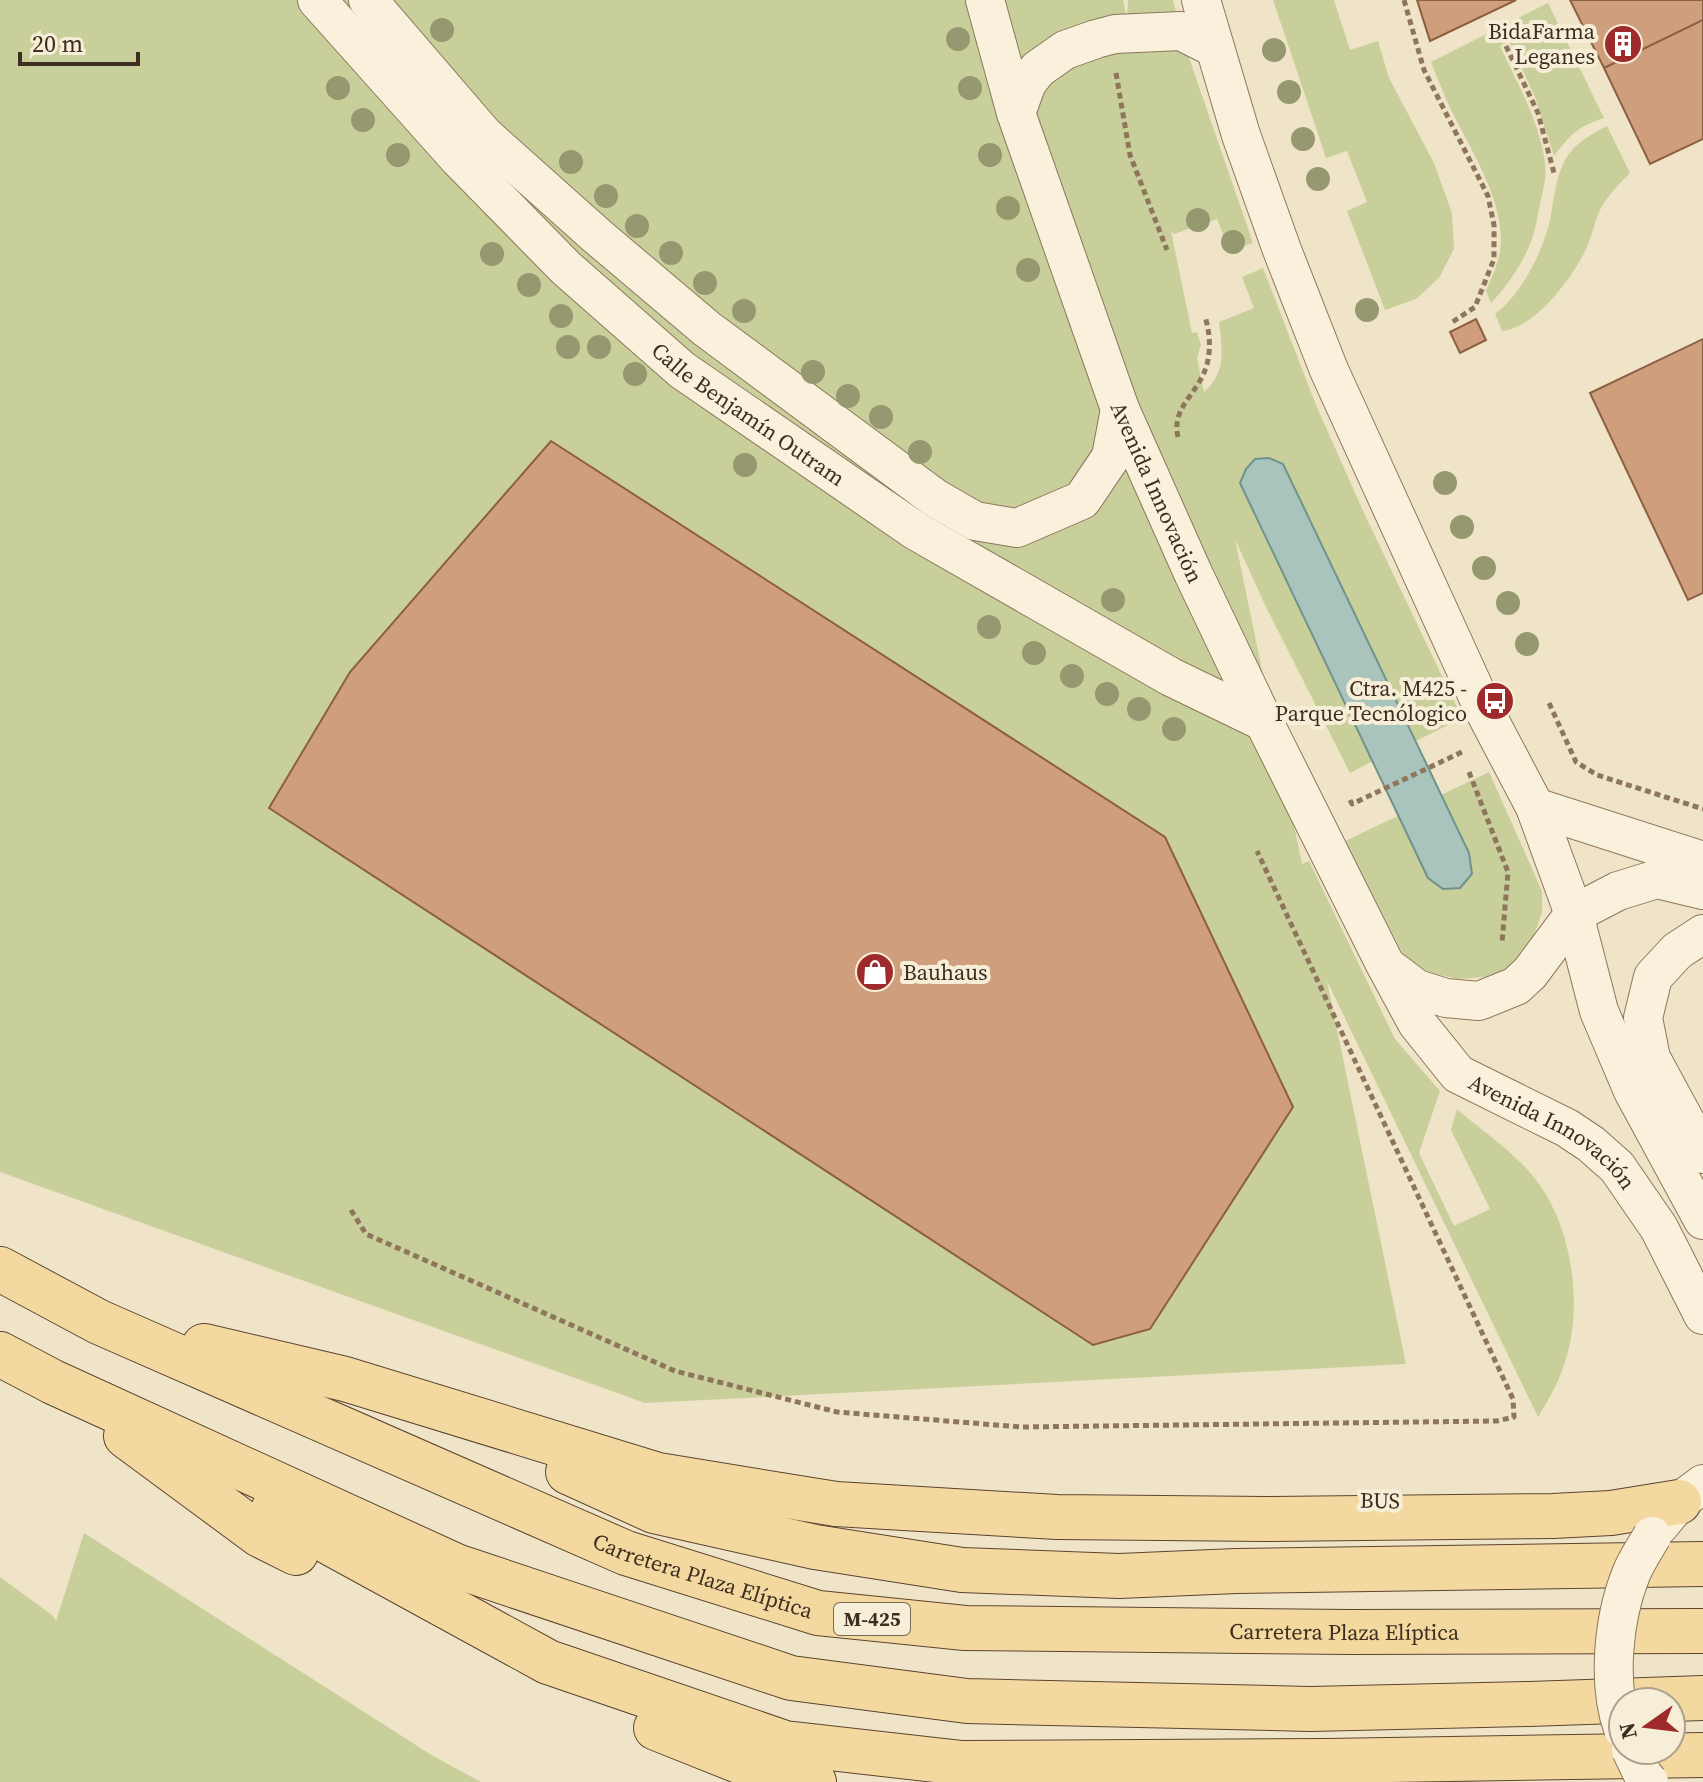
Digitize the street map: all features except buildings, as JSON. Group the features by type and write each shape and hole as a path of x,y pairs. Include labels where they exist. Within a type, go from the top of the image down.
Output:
{"main road":[{"name":"Carretera Plaza Elíptica","path":"0,1269 99,1322 626,1553 818,1613 965,1628 1351,1632 1703,1631"},
{"path":"99,1322 345,1379 658,1475 836,1504 1057,1517 1494,1517 1611,1513 1691,1493"},
{"path":"0,1354 334,1545 548,1662 785,1743 962,1763 1703,1755"},
{"path":"53,1382 456,1566 791,1678 967,1701 1310,1709 1703,1698"},
{"path":"53,1382 260,1535 541,1683 774,1775 814,1782"},
{"path":"412,1400 654,1511 815,1547 962,1570 1119,1576 1236,1571 1703,1564"}],"street":[{"name":"Calle Benjamín Outram","path":"317,0 480,181 566,268 682,370 916,531 1171,677 1264,722"},
{"name":"Calle Benjamín Outram","path":"368,0 484,135 597,236 707,329 935,498 975,521 1017,528 1082,500 1111,457 1120,409"},
{"name":"Avenida Innovación","path":"985,0 1016,113 1120,409 1264,722 1417,1023 1458,1074 1567,1128 1617,1167 1659,1228 1703,1315"},
{"path":"1201,0 1241,135 1327,366 1484,710 1535,807 1574,914 1599,1011 1633,1091 1703,1220"},
{"path":"1016,113 1027,83 1038,69 1065,50 1115,34 1181,31 1215,48"},
{"path":"1535,807 1703,861"},
{"path":"1574,914 1618,891 1657,879 1703,890"},
{"name":"Avenida Innovación","path":"1385,964 1417,989 1446,998 1479,1001 1516,986 1530,973 1574,914"},
{"path":"1703,934 1677,951 1653,977 1643,1018 1651,1058 1703,1154"},
{"path":"1615,1686 1616,1636 1623,1596 1632,1571 1664,1519 1691,1493"}],"path":[{"path":"1404,0 1424,70 1488,196 1494,225 1494,259 1475,307 1451,323"},
{"path":"1115,34 1116,80 1130,155 1167,250"},
{"path":"1506,46 1538,113 1554,173"},
{"path":"1183,447 1176,433 1180,409 1202,378 1211,349 1205,316"},
{"path":"1549,703 1576,762 1597,775 1703,809"},
{"path":"1345,790 1352,804 1461,752 1508,872 1501,957 1516,986"},
{"path":"351,1210 366,1234 675,1371 837,1412 1021,1427 1497,1421 1514,1417 1513,1399 1257,851"}],"green space":[{"path":"0,0 1123,0 1127,19 1128,0 1173,0 1186,49 1253,243 1230,251 1217,219 1174,234 1171,231 1192,333 1197,332 1201,345 1197,358 1204,392 1220,368 1219,322 1254,308 1242,277 1263,268 1316,405 1462,718 1416,741 1283,464 1240,483 1373,761 1350,773 1235,539 1302,864 1309,861 1395,1039 1440,1091 1419,1153 1454,1226 1490,1209 1451,1130 1457,1109 1531,1173 1551,1203 1560,1224 1572,1270 1573,1318 1563,1369 1538,1417 1327,981 1406,1364 645,1403 0,1172"},
{"path":"1273,0 1334,0 1350,50 1378,41 1389,78 1434,163 1452,213 1454,249 1439,278 1416,299 1385,310 1347,211 1367,202 1347,151 1326,158"},
{"path":"1548,3 1604,118 1575,132 1554,156 1535,97 1509,41 1500,46 1533,117 1542,146 1545,173 1536,226 1528,249 1505,287 1491,303 1486,291 1500,251 1498,215 1485,177 1431,62"},
{"path":"1607,126 1630,173 1602,206 1587,247 1563,286 1528,321 1502,331 1495,314 1514,296 1536,258 1547,232 1557,182 1565,160 1583,140"},
{"path":"1489,772 1542,891 1542,913 1525,952 1507,969 1485,977 1459,979 1430,973 1403,954 1345,841 1398,816 1428,879 1469,853 1441,795"},
{"path":"84,1533 433,1756 481,1782 0,1782 0,1577 56,1621"}],"water":[{"path":"1269,458 1283,464 1469,853 1472,874 1460,888 1443,889 1428,878 1240,483 1255,459"}],"place":[{"name":"BidaFarma Leganes","path":"1623,44"},
{"name":"Ctra. M425 - Parque Tecnólogico","path":"1495,701"},
{"name":"Bauhaus","path":"875,972"}]}
